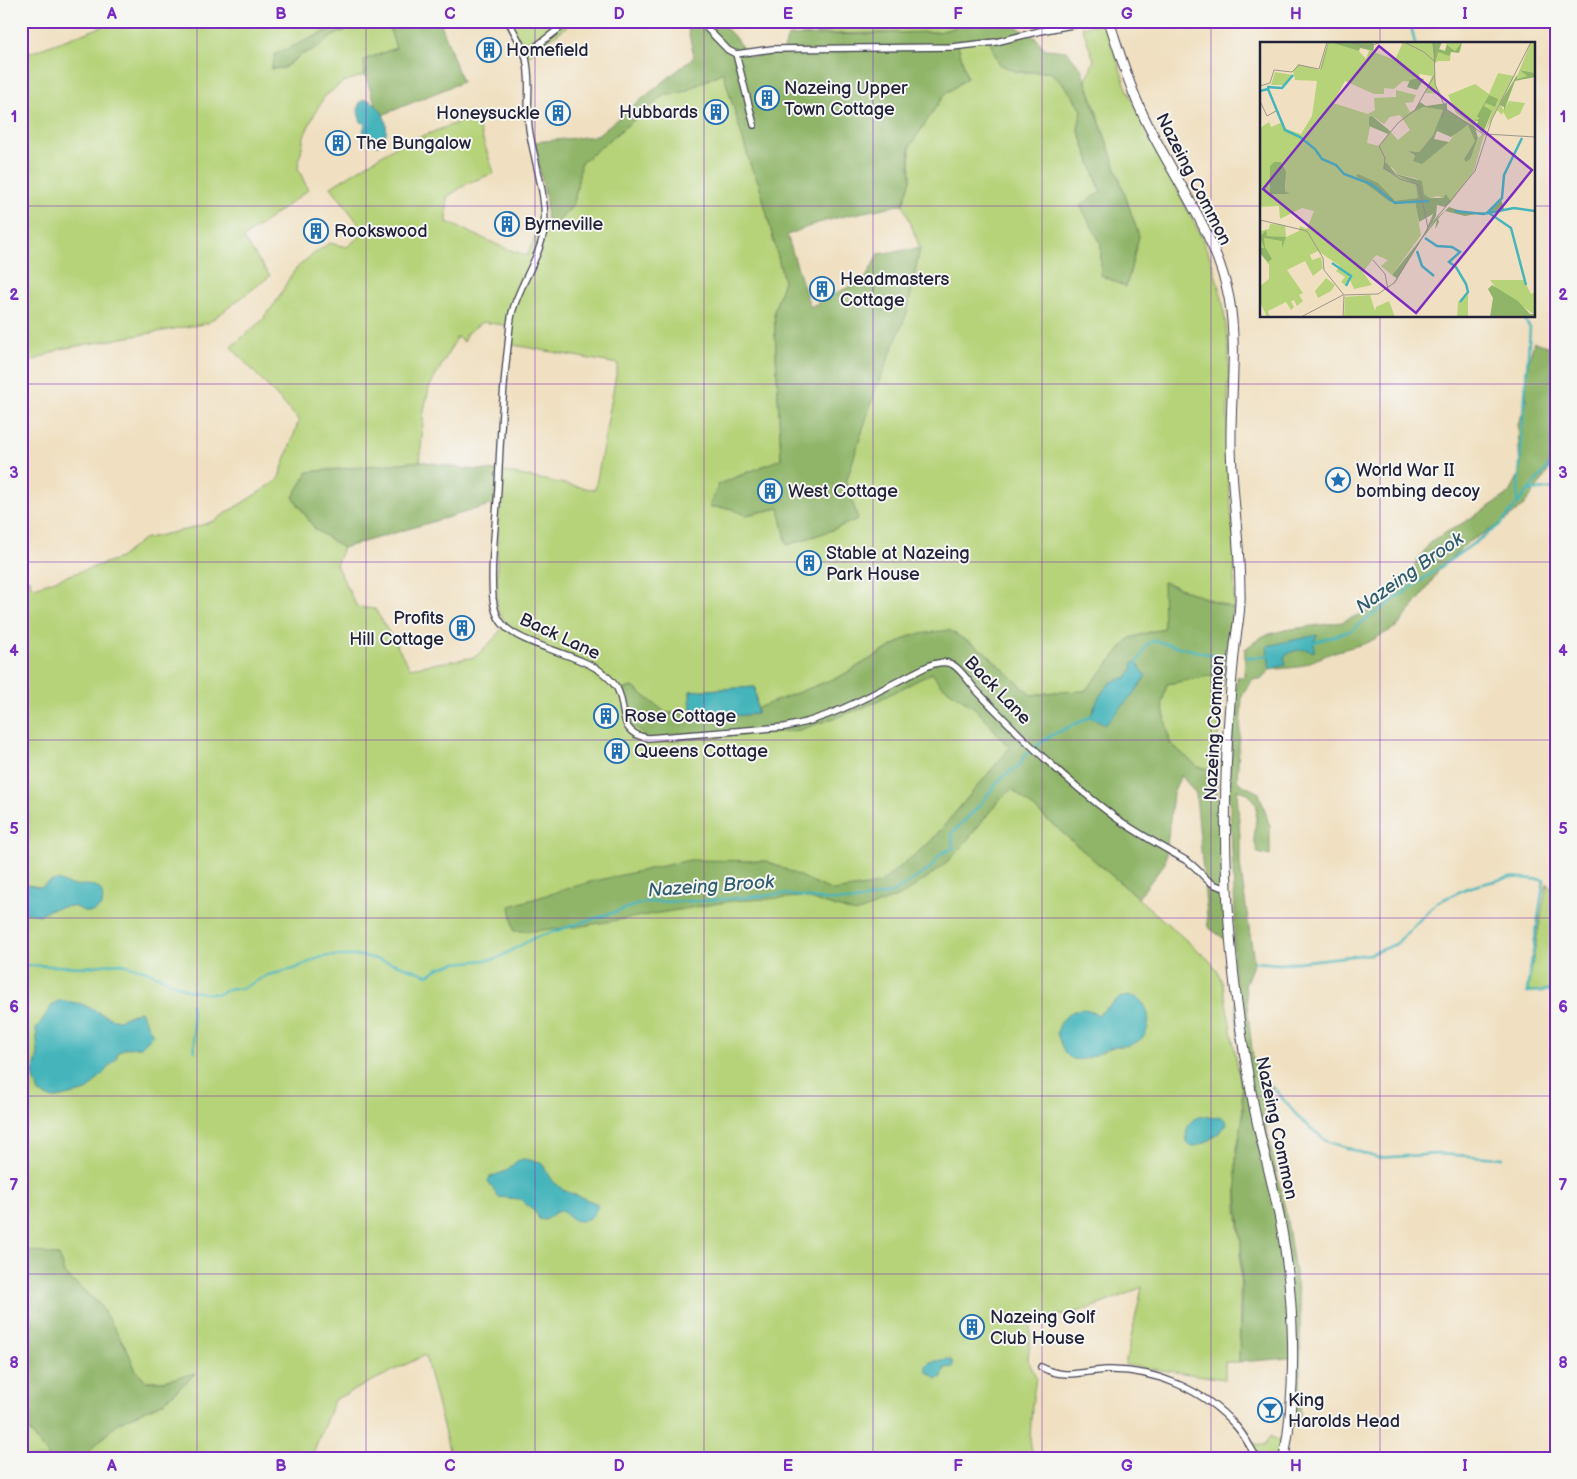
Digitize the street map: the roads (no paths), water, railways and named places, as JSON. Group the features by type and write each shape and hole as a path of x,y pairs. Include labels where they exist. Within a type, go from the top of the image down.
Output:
{"street":[{"name":"Back Lane","path":"509,21 525,55 530,85 528,126 542,195 544,228 542,240 516,299 503,385 493,598 495,612 502,624 526,639 582,661 601,671 617,689 625,723 630,731 638,737 648,738 785,727 805,723 831,714 928,666 938,662 949,663 957,668 1026,741 1076,786 1117,818 1194,866 1208,882 1227,888"},
{"path":"525,55 569,21"},
{"path":"700,21 728,50 736,54 772,48 952,47 996,42 1093,21"},
{"name":"Nazeing Common","path":"1109,21 1130,85 1152,133 1198,217 1216,256 1228,296 1233,344 1232,474 1238,540 1240,595 1227,750 1225,798 1227,888 1241,1035 1255,1112 1280,1218 1287,1268 1292,1400 1284,1458"},
{"path":"736,54 754,124"},
{"path":"1040,1367 1060,1375 1123,1370 1148,1375 1190,1389 1206,1399 1236,1426 1257,1458"}],"water":[{"path":"366,99 378,107 385,120 386,134 378,145 370,143 363,130 364,123 361,122 359,116 360,102"},
{"path":"1317,635 1314,642 1314,652 1306,650 1294,651 1284,657 1286,665 1270,669 1267,646"},
{"path":"1136,662 1146,676 1136,691 1106,724 1090,717 1100,695 1111,682 1128,677 1133,668 1132,664"},
{"path":"755,687 757,714 691,719 690,691"},
{"path":"58,880 70,885 88,885 98,888 103,897 102,906 91,912 75,907 62,907 51,909 40,915 21,912 21,884 41,887 51,881"},
{"path":"1130,996 1141,1001 1148,1013 1148,1027 1142,1038 1131,1045 1114,1046 1087,1058 1074,1059 1069,1056 1063,1049 1057,1033 1059,1026 1067,1015 1085,1009 1098,1015 1119,998"},
{"path":"60,1000 82,1004 110,1018 119,1020 140,1011 153,1035 141,1047 126,1048 118,1052 116,1059 87,1091 50,1098 39,1093 33,1074 38,1054 36,1029 53,1004"},
{"path":"1219,1116 1227,1124 1220,1132 1197,1146 1192,1147 1188,1144 1186,1136 1189,1124 1192,1121 1199,1117 1214,1118"},
{"path":"523,1159 541,1162 553,1181 563,1190 598,1204 593,1215 586,1220 578,1221 561,1211 556,1212 545,1220 539,1219 536,1213 520,1199 498,1197 488,1181 490,1177 506,1171 517,1161"},
{"path":"949,1359 953,1362 953,1367 945,1368 942,1377 937,1379 926,1371 926,1366 930,1362"}],"waterway":[{"path":"1410,21 1415,42"},
{"path":"1517,504 1530,328 1523,318"},
{"name":"Nazeing Brook","path":"1312,643 1350,631 1501,524 1556,457"},
{"path":"1528,491 1556,488"},
{"name":"Nazeing Brook","path":"1136,666 1147,644 1155,641 1212,655 1224,656"},
{"name":"Nazeing Brook","path":"1247,657 1254,658 1271,654"},
{"name":"Nazeing Brook","path":"21,965 86,967 119,963 147,971 187,990 219,994 231,988 241,989 268,975 294,969 318,958 330,956 363,956 396,964 428,975 439,968 456,963 496,959 534,938 646,902 701,901 783,894 826,900 855,901 892,893 930,869 940,854 953,848 952,833 978,807 1002,777 1019,766 1025,755 1050,736 1094,715"},
{"path":"1254,962 1280,964 1370,954 1396,944 1436,903 1467,888 1510,877 1544,880 1527,992 1556,990"},
{"path":"191,1004 195,1051"},
{"path":"1273,1087 1299,1118 1326,1141 1378,1158 1437,1154 1502,1158"}],"place":[{"name":"Homefield","path":"489,50"},
{"name":"Nazeing Upper Town Cottage","path":"767,98"},
{"name":"Hubbards","path":"716,112"},
{"name":"Honeysuckle","path":"558,113"},
{"name":"The Bungalow","path":"338,143"},
{"name":"Byrneville","path":"507,224"},
{"name":"Rookswood","path":"316,231"},
{"name":"Headmasters Cottage","path":"822,289"},
{"name":"World War II bombing decoy","path":"1338,480"},
{"name":"West Cottage","path":"770,491"},
{"name":"Stable at Nazeing Park House","path":"809,563"},
{"name":"Profits Hill Cottage","path":"462,628"},
{"name":"Rose Cottage","path":"606,716"},
{"name":"Queens Cottage","path":"617,751"},
{"name":"Nazeing Golf Club House","path":"972,1327"},
{"name":"King Harolds Head","path":"1270,1410"}]}
